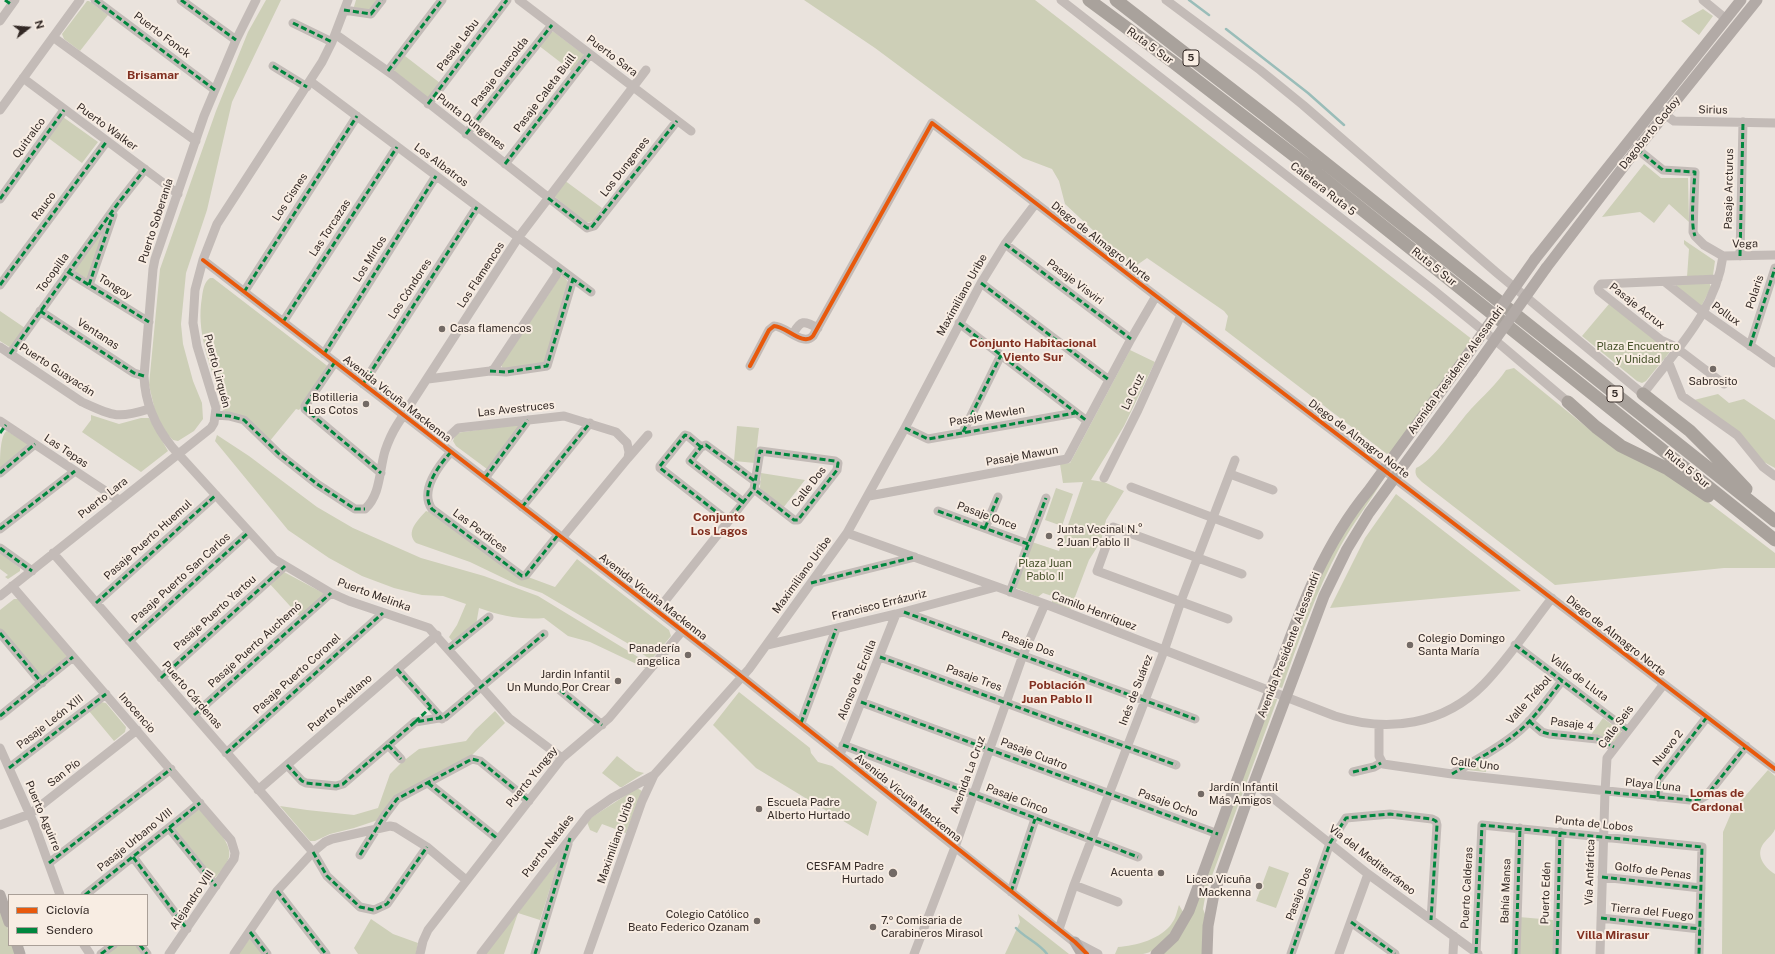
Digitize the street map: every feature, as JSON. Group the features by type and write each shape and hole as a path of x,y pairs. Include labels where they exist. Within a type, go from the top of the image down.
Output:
{"highway":[{"name":"Ruta 5 Sur","path":"1089,0 1310,167 1775,541"},
{"name":"Ruta 5 Sur","path":"1116,0 1266,116 1775,521"},
{"path":"1643,394 1690,431 1741,485 1775,516"},
{"path":"1568,402 1596,427 1621,446 1668,469 1775,541"}],"main road":[{"name":"Dagoberto Godoy","path":"1535,259 1741,0"},
{"name":"Dagoberto Godoy","path":"1546,268 1637,149 1757,0"},
{"path":"1606,168 1616,176"},
{"name":"Avenida Presidente Alessandri","path":"1156,954 1174,937 1186,919 1300,609 1325,556 1353,509 1384,470 1535,259"},
{"name":"Avenida Presidente Alessandri","path":"1207,954 1208,926 1212,902 1285,696 1314,620 1335,572 1358,531 1546,268"},
{"path":"0,895 8,919"},
{"path":"1075,942 1082,954"}],"street":[{"path":"0,110 80,0"},
{"name":"Puerto Fonck","path":"95,0 215,90"},
{"path":"181,0 236,40"},
{"name":"Puerto Soberanía","path":"179,455 162,434 149,409 144,376 153,269 196,141 215,90 236,40 256,0"},
{"name":"Puerto Lirquén","path":"348,0 334,38 309,84 217,224 203,260 195,290 193,322 197,346 214,400 216,415 230,416 244,420 279,454 311,479 351,507 355,509 365,508"},
{"path":"344,10 371,14 382,0"},
{"path":"388,72 442,0"},
{"name":"Pasaje Lebu","path":"428,104 507,0"},
{"name":"Puerto Sara","path":"519,0 691,131"},
{"name":"Caletera Ruta 5","path":"1060,0 1431,288 1568,402"},
{"path":"1166,0 1260,70 1303,105 1497,273 1643,394 1704,313 1718,279 1719,254 1700,241 1694,232 1695,172 1663,170 1637,149"},
{"path":"1703,0 1726,18"},
{"path":"0,21 10,2"},
{"name":"Punta Dungenes","path":"293,23 334,38 388,72 587,228 591,228"},
{"name":"Pasaje Guacolda","path":"466,134 552,25"},
{"path":"53,37 196,141"},
{"name":"Pasaje Caleta Buill","path":"505,164 590,54"},
{"name":"Los Albatros","path":"273,66 309,84 357,116 557,268 591,292"},
{"name":"Los Flamencos","path":"365,508 375,496 388,442 518,238 646,70"},
{"name":"Puerto Walker","path":"23,78 178,194"},
{"name":"Sirius","path":"1656,108 1674,121 1775,123"},
{"name":"Quitralco","path":"0,199 64,110"},
{"name":"Los Cisnes","path":"244,292 357,116"},
{"name":"Los Dungenes","path":"591,228 677,121"},
{"name":"Pasaje Arcturus","path":"1740,256 1743,122"},
{"name":"Diego de Almagro Norte","path":"818,328 932,123 1156,296 1775,768"},
{"name":"Rauco","path":"0,285 107,141"},
{"name":"Las Torcazas","path":"283,322 397,147"},
{"name":"Tocopilla","path":"10,354 116,206 145,169"},
{"name":"Los Mirlos","path":"324,354 436,176"},
{"name":"Maximiliano Uribe","path":"588,954 642,801 654,775 743,677 847,533 869,496 981,283 1005,244 1036,203"},
{"name":"Tocopilla","path":"89,285 116,206"},
{"name":"Los Cóndores","path":"363,384 477,207"},
{"name":"Pasaje Visviri","path":"1005,244 1131,339"},
{"name":"Vega","path":"1719,254 1740,256 1775,255"},
{"name":"Avenida Vicuña Mackenna","path":"203,260 743,677 1059,929 1087,954"},
{"path":"490,371 494,369 558,274 557,268"},
{"name":"Polaris","path":"1750,346 1775,268"},
{"name":"Tongoy","path":"68,272 149,322"},
{"path":"428,379 490,371 506,372 547,366 573,279"},
{"path":"1664,282 1718,279"},
{"name":"Pollux","path":"1664,282 1704,313 1775,363"},
{"name":"Pasaje Acrux","path":"1664,282 1600,284 1598,286 1599,290 1660,340 1677,348 1724,384"},
{"path":"981,283 1109,380"},
{"name":"Pasaje Mawun","path":"869,496 1064,460 1070,456 1131,339 1156,296"},
{"name":"Ventanas","path":"40,311 134,372 144,376"},
{"name":"La Cruz","path":"1104,478 1138,410 1181,315"},
{"path":"750,366 771,327 777,326 793,334 803,339 808,340 813,336 818,328 807,323 802,323 797,326 793,334"},
{"path":"959,323 1087,421"},
{"name":"Puerto Guayacán","path":"0,347 82,402 101,411 113,415 127,416 149,409"},
{"path":"963,432 1000,355"},
{"path":"1668,361 1682,396 1737,435 1763,467 1775,476"},
{"path":"335,362 305,406 305,409 381,472"},
{"name":"Pasaje Mewlen","path":"905,428 928,439 1075,413"},
{"name":"Puerto Lara","path":"0,596 119,500 179,455 211,428 216,415"},
{"name":"Las Avestruces","path":"442,444 458,428 564,416 590,423 621,435 628,446 628,458"},
{"path":"485,478 528,420"},
{"path":"0,433 3,423"},
{"name":"Las Tepas","path":"3,423 119,500"},
{"path":"522,507 590,423"},
{"path":"560,536 648,435"},
{"path":"657,611 743,502 755,486 706,445 700,446 685,435 660,466 660,468 728,521"},
{"path":"0,473 35,444"},
{"path":"700,446 690,461 743,502"},
{"name":"Calle Dos","path":"760,451 837,462 839,465 837,470 798,520 794,520 755,486 760,451"},
{"name":"Las Perdices","path":"451,452 434,473 428,495 428,500 432,509 522,576 526,575 560,536"},
{"name":"Puerto Melinka","path":"179,455 248,533 274,559 331,593 383,613 429,628 449,648 509,718 562,758"},
{"name":"Inés de Suárez","path":"1059,929 1074,885 1164,651 1181,601 1235,460"},
{"path":"0,529 75,471"},
{"path":"1230,474 1273,490"},
{"path":"1131,487 1259,535"},
{"name":"Pasaje Puerto Huemul","path":"96,603 216,496"},
{"path":"985,528 998,497"},
{"path":"1010,592 1046,498"},
{"name":"Pasaje Once","path":"938,511 1028,544"},
{"path":"1228,619 1097,571 1113,527 1242,574"},
{"name":"Pasaje Puerto San Carlos","path":"129,641 248,533"},
{"name":"Camilo Henríquez","path":"847,533 1045,604 1164,651 1348,720 1379,725 1414,722 1434,716 1462,702 1483,684 1552,598"},
{"path":"0,548 32,571"},
{"name":"Puerto Cárdenas","path":"53,554 313,852 327,876 360,907 374,910 387,904 427,847"},
{"path":"811,583 915,557"},
{"name":"Pasaje Puerto Yartou","path":"161,678 285,566"},
{"name":"Inocencio","path":"12,586 231,840 236,853 234,859"},
{"name":"Francisco Errázuriz","path":"767,645 900,613 996,587"},
{"name":"Pasaje Puerto Auchemó","path":"194,716 331,593"},
{"name":"Avenida La Cruz","path":"914,954 955,847 1024,655 1045,604"},
{"name":"Pasaje Puerto Coronel","path":"226,753 383,613"},
{"name":"Pasaje Dos","path":"900,613 1024,655 1195,719"},
{"name":"Alonso de Ercilla","path":"840,754 900,613"},
{"path":"449,648 489,617"},
{"path":"801,723 836,629"},
{"name":"Puerto Yungay","path":"420,954 423,941 428,930 562,758 602,725 682,630"},
{"path":"0,633 42,683"},
{"path":"415,722 442,719 544,634"},
{"name":"Puerto Avellano","path":"258,790 437,635"},
{"name":"Valle de Lluta","path":"1515,645 1628,730"},
{"path":"0,716 73,657"},
{"name":"Pasaje Tres","path":"880,657 1007,702 1176,765"},
{"path":"397,669 442,719"},
{"name":"Valle Trébol","path":"1452,774 1504,742 1529,721 1562,681"},
{"name":"Calle Seis","path":"1605,792 1607,758 1664,684"},
{"path":"560,690 602,725"},
{"name":"Pasaje León XIII","path":"9,768 106,694"},
{"name":"Pasaje Cuatro","path":"861,702 1109,794"},
{"path":"287,765 302,781 336,786 347,781 431,707"},
{"name":"Nuevo 2","path":"1658,797 1660,778 1707,717"},
{"name":"Pasaje 4","path":"1529,721 1542,732 1597,739 1614,747"},
{"path":"1353,772 1374,767 1381,763 1379,756 1379,725"},
{"name":"San Pío","path":"0,825 30,814 137,730"},
{"path":"388,745 401,759"},
{"name":"Pasaje Cinco","path":"844,745 1138,857"},
{"name":"Playa Luna","path":"1605,792 1690,800 1704,797 1746,746"},
{"name":"Puerto Aguirre","path":"0,748 30,814 60,894"},
{"path":"360,855 397,799 475,759 529,801"},
{"name":"Calle Uno","path":"1381,763 1452,774 1605,792"},
{"path":"49,863 171,769"},
{"name":"Puerto Natales","path":"481,954 583,821 593,811 654,775"},
{"path":"428,783 498,839"},
{"name":"Vía del Mediterráneo","path":"1254,783 1368,874 1477,953"},
{"name":"Vía Antártica","path":"1600,954 1605,792"},
{"name":"Pasaje Ocho","path":"1109,794 1218,834"},
{"name":"Pasaje Urbano VIII","path":"86,894 200,803"},
{"name":"Pasaje Dos","path":"1291,954 1330,843 1346,818 1390,814 1432,819 1436,821 1437,825 1431,920"},
{"path":"1011,892 1035,819"},
{"name":"Punta de Lobos","path":"1482,824 1702,847 1701,888"},
{"name":"Puerto Calderas","path":"1477,953 1482,824"},
{"path":"234,954 277,891 313,852 329,840 390,826 395,827 427,847 466,880"},
{"path":"169,828 216,886"},
{"name":"Bahía Mansa","path":"1516,954 1520,828"},
{"name":"Puerto Edén","path":"1556,954 1560,832"},
{"path":"535,954 570,838"},
{"path":"133,857 187,929"},
{"name":"Alejandro VIII","path":"169,954 234,859"},
{"path":"1339,954 1368,874"},
{"name":"Golfo de Penas","path":"1602,877 1701,888"},
{"path":"1074,885 1118,902"},
{"path":"1700,954 1701,888"},
{"path":"277,891 326,954"},
{"name":"Tierra del Fuego","path":"1601,918 1700,929"},
{"path":"1350,922 1396,954"},
{"path":"250,932 267,954"},
{"path":"1453,954 1454,936"},
{"name":"Avenida Vicuña Mackenna","path":"1075,942 1098,954"},
{"path":"102,954 112,946"},
{"path":"141,946 147,954"}],"green space":[{"path":"266,0 281,0 232,102 207,210 186,273 181,324 183,344 193,381 202,403 203,419 194,431 178,441 173,440 159,421 149,385 160,269 216,111 248,32"},
{"path":"356,0 379,0 372,9 353,10"},
{"path":"804,0 1035,0 1473,340 1390,453 1387,454 1225,330 1228,316 1224,311 1147,258 1137,265 1126,261 1065,204 1059,181 1052,169 1023,158 875,48"},
{"path":"87,1 108,15 80,51 64,39 62,34"},
{"path":"1703,9 1713,16 1699,35 1681,21"},
{"path":"551,32 554,32 583,54 583,57 573,72 538,45"},
{"path":"405,56 440,83 428,98 393,70"},
{"path":"63,117 98,142 82,163 47,137"},
{"path":"1644,164 1661,178 1688,178 1689,222 1669,204 1654,223 1640,212 1602,217"},
{"path":"564,180 602,208 593,221 586,223 554,196"},
{"path":"109,221 88,279 75,272 75,269"},
{"path":"1684,240 1715,261 1713,275 1687,277 1689,249 1684,244"},
{"path":"563,275 568,282 546,361 540,365 503,369 501,365 560,277"},
{"path":"210,278 213,278 330,368 299,410 296,409 269,442 221,408 219,394 207,357 202,334 201,310 203,289 206,282"},
{"path":"1709,282 1711,287 1702,305 1700,306 1676,286 1677,284"},
{"name":"Plaza Encuentro y Unidad","path":"1609,304 1673,348 1646,381 1642,383 1637,381 1582,336"},
{"path":"0,311 25,328 11,348 0,341"},
{"name":"Plaza Juan Pablo II","path":"1130,350 1155,362 1124,426 1091,480 1104,482 1124,491 1106,520 1101,541 1089,560 1070,610 1052,603 1052,596 1043,593 1038,597 1016,588 1032,542 1059,551 1083,482 1063,483 1060,464 1070,463"},
{"path":"1514,368 1605,442 1652,466 1704,499 1775,553 1775,568 1724,568 1555,585 1422,482 1416,473 1416,468 1430,458 1471,409 1494,386 1506,370"},
{"path":"1718,394 1729,403 1744,399 1775,420 1775,468 1762,461 1694,400"},
{"path":"91,415 119,424 141,418 149,418 168,451 141,472 82,432 91,420"},
{"path":"521,424 487,469 456,446 453,441 456,433"},
{"path":"737,426 759,428 755,463 734,461"},
{"path":"7,431 27,443 28,446 0,469 2,442"},
{"path":"217,435 249,456 317,507 353,528 421,558 484,576 538,596 648,663 645,668 590,642 568,636 544,618 512,617 479,608 476,625 453,642 449,637 457,625 466,604 443,596 422,595 394,588 362,576 329,558 288,530 215,441"},
{"path":"761,473 805,480 783,508 760,488"},
{"path":"1384,478 1345,538 1331,564 1308,616 1282,688 1279,687 1278,684 1302,619 1330,556 1353,516"},
{"path":"1056,488 1073,494 1062,526 1045,520"},
{"path":"1396,494 1521,591 1330,608 1365,538"},
{"path":"426,511 434,514 528,577 555,587 577,559 669,630 671,636 651,660 627,643 542,593 518,585 470,562 416,543 413,539 412,530 416,522"},
{"path":"0,552 20,568 20,571 8,579 5,577 8,575 0,569"},
{"path":"284,572 325,594 300,617 269,583"},
{"path":"14,599 18,599 67,656 67,658 42,679 0,629 0,610"},
{"path":"739,692 810,748 811,753 818,762 832,766 877,802 868,836 756,768 713,725"},
{"path":"1273,699 1277,700 1206,892 1203,909 1205,914 1203,954 1163,954 1169,949"},
{"path":"101,702 106,703 126,727 125,732 114,741 89,711"},
{"path":"495,711 505,723 470,757 404,792 378,820 330,834 315,841 310,841 280,806 354,815 378,808 390,774 401,763 403,757 406,759 419,749 466,741"},
{"path":"1603,718 1622,732 1615,743 1590,736"},
{"path":"617,756 636,771 644,773 620,787 602,773"},
{"path":"1486,759 1486,772 1467,770"},
{"path":"1768,770 1775,776 1775,829 1762,846 1760,854 1765,866 1775,874 1775,954 1722,954 1723,832 1732,811"},
{"path":"637,788 642,791 626,833 602,824 597,833 590,830 587,822 589,819"},
{"path":"197,810 200,810 224,838 229,851 227,862 215,878 175,829 177,825"},
{"path":"559,860 540,920 518,913 504,954 485,954"},
{"path":"1269,866 1289,873 1276,908 1256,901"},
{"path":"1179,905 1183,912 1180,918 1167,938 1155,949 1143,954 1115,954 1118,947 1148,941 1168,929 1175,917"},
{"path":"0,906 8,929 8,946 13,946 16,954 0,954"},
{"path":"1018,914 1069,954 1005,954 1020,922"},
{"path":"1519,917 1553,920 1553,954 1518,954"},
{"path":"371,919 393,934 418,943 416,954 358,954 354,948"},
{"path":"250,938 263,954 238,954"},
{"path":"115,946 138,946 144,954 105,954"}],"waterway":[{"path":"1189,0 1209,15"},
{"path":"1226,29 1308,93 1344,125"},
{"path":"1016,928 1047,954"}],"marked path":[{"path":"5,0 12,5"},
{"path":"95,0 215,90"},
{"path":"181,0 236,40"},
{"path":"344,10 371,14 382,0"},
{"path":"388,71 442,0"},
{"path":"428,104 507,0"},
{"path":"293,23 332,42"},
{"path":"466,134 552,25"},
{"path":"505,164 590,54"},
{"path":"273,66 307,87"},
{"path":"0,199 64,110"},
{"path":"244,292 357,116"},
{"path":"548,198 587,228 591,228 677,121"},
{"path":"1740,256 1743,122"},
{"path":"0,285 107,141"},
{"path":"283,322 397,147"},
{"path":"1637,149 1663,170 1695,172 1693,196 1693,223 1695,236"},
{"path":"10,354 116,206 145,169"},
{"path":"324,354 436,176"},
{"path":"363,384 477,207"},
{"path":"89,285 113,214"},
{"path":"1005,244 1131,339"},
{"path":"557,268 591,292"},
{"path":"1750,346 1775,268"},
{"path":"68,272 149,322"},
{"path":"490,371 506,372 547,366 573,279"},
{"path":"981,283 1109,380"},
{"path":"40,311 134,373 144,376"},
{"path":"959,323 1087,421"},
{"path":"963,432 1001,355"},
{"path":"335,362 305,406 305,409 381,473"},
{"path":"905,428 928,439 1075,413"},
{"path":"216,415 229,416 244,420 279,454 317,484 355,509 365,509"},
{"path":"485,478 528,420"},
{"path":"522,507 590,423"},
{"path":"0,433 6,425"},
{"path":"701,447 685,435 660,466 660,468 728,521 754,489 760,451 835,461 838,463 837,470 798,520 794,520 754,489"},
{"path":"0,473 35,444"},
{"path":"743,502 690,461 701,447 706,445 756,482"},
{"path":"451,452 436,471 429,486 429,502 432,509 522,576 526,575 558,535"},
{"path":"0,529 75,471"},
{"path":"96,603 216,495"},
{"path":"985,528 998,497"},
{"path":"1010,592 1046,498"},
{"path":"938,511 1028,544"},
{"path":"129,641 248,533"},
{"path":"0,548 32,571"},
{"path":"811,583 915,557"},
{"path":"161,678 285,566"},
{"path":"194,715 331,593"},
{"path":"904,612 1195,719"},
{"path":"226,753 383,613"},
{"path":"449,649 489,617"},
{"path":"801,723 836,629"},
{"path":"0,633 42,683"},
{"path":"287,765 302,781 306,783 336,786 343,784 415,722 445,717 544,634"},
{"path":"1515,645 1627,730"},
{"path":"0,716 73,657"},
{"path":"880,657 1176,765"},
{"path":"397,669 442,719"},
{"path":"1452,774 1494,749 1518,732 1536,714 1562,681"},
{"path":"560,690 602,725"},
{"path":"9,768 106,694"},
{"path":"861,702 1218,834"},
{"path":"415,722 431,707"},
{"path":"1658,797 1659,779 1707,717"},
{"path":"1529,721 1542,732 1597,739 1614,747"},
{"path":"388,745 401,759"},
{"path":"843,745 1138,857"},
{"path":"1605,792 1690,800 1700,799 1707,795 1746,746"},
{"path":"360,855 397,799 472,759 480,761 529,801"},
{"path":"1353,772 1374,767 1381,763"},
{"path":"49,863 171,769"},
{"path":"428,783 498,839"},
{"path":"86,894 200,803"},
{"path":"1291,954 1330,843 1346,818 1390,814 1432,819 1436,821 1437,825 1431,920"},
{"path":"1011,892 1035,819"},
{"path":"1476,953 1482,825 1702,847 1699,954"},
{"path":"169,828 216,886"},
{"path":"1516,954 1520,828"},
{"path":"1557,954 1560,832"},
{"path":"535,954 570,838"},
{"path":"313,852 327,876 360,907 374,910 387,904 427,847"},
{"path":"133,857 187,929"},
{"path":"1602,877 1701,888"},
{"path":"277,891 326,954"},
{"path":"1601,918 1700,929"},
{"path":"1351,922 1395,954"},
{"path":"250,932 267,954"},
{"path":"101,954 112,946"},
{"path":"141,946 147,954"}],"cycle path":[{"path":"750,366 769,330 774,326 784,329 799,338 809,339 813,336 932,123 1775,769"},
{"path":"203,260 736,672 1075,942 1087,954"}],"place":[{"name":"Casa flamencos","path":"442,329"},
{"name":"Sabrosito","path":"1713,369"},
{"name":"Botilleria Los Cotos","path":"366,404"},
{"name":"Junta Vecinal N.° 2 Juan Pablo II","path":"1049,536"},
{"name":"Colegio Domingo Santa María","path":"1410,645"},
{"name":"Panadería angelica","path":"688,655"},
{"name":"Jardin Infantil Un Mundo Por Crear","path":"618,681"},
{"name":"Jardín Infantil Más Amigos","path":"1201,794"},
{"name":"Escuela Padre Alberto Hurtado","path":"759,809"},
{"name":"CESFAM Padre Hurtado","path":"893,873"},
{"name":"Acuenta","path":"1161,873"},
{"name":"Liceo Vicuña Mackenna","path":"1259,886"},
{"name":"Colegio Católico Beato Federico Ozanam","path":"757,921"},
{"name":"7.º Comisaria de Carabineros Mirasol","path":"873,927"}],"district":[{"name":"Brisamar","path":"153,75"},
{"name":"Conjunto Habitacional Viento Sur","path":"1033,350"},
{"name":"Conjunto Los Lagos","path":"719,524"},
{"name":"Población Juan Pablo II","path":"1057,692"},
{"name":"Lomas de Cardonal","path":"1717,800"},
{"name":"Villa Mirasur","path":"1613,935"}]}
